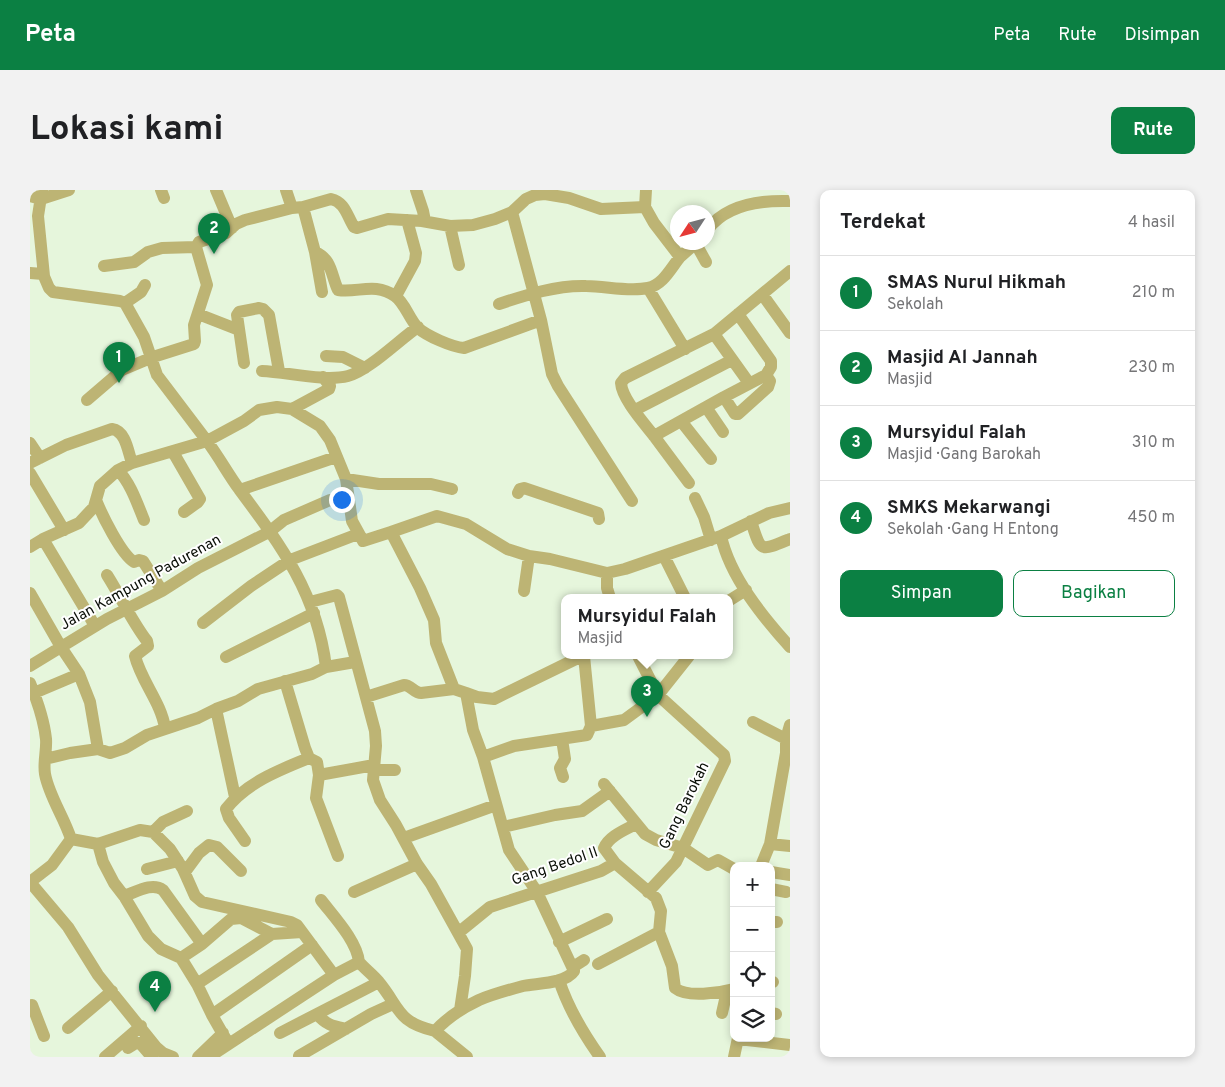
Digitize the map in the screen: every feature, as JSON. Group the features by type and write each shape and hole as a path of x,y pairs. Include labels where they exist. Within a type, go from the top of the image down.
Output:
{"street":[{"path":"69,190 38,195 34,274 53,292 120,300 125,303 153,357 157,375 207,441 290,560 312,607 324,646 326,667"},
{"path":"216,190 232,228"},
{"path":"286,190 298,207 315,252 322,292"},
{"path":"416,190 425,221"},
{"path":"646,190 645,207 654,223 680,257"},
{"path":"87,400 122,370 153,357 194,344 194,325 206,285 196,247 199,242 226,233 245,220 331,199 342,204 354,227 357,228 388,219 425,221 450,226 473,225 512,212 526,199 535,195 545,194 569,198 600,209 645,207"},
{"path":"715,219 733,209 766,200 790,201"},
{"path":"512,212 542,320 552,374 632,502"},
{"path":"396,296 415,261 416,253 407,220"},
{"path":"450,226 458,265"},
{"path":"104,266 134,262 148,252 162,248 196,247"},
{"path":"499,304 535,292 584,286 621,289 648,288 661,282 680,257 688,250"},
{"path":"700,250 706,262"},
{"path":"315,252 322,255 329,263 338,290 377,288 396,296 418,327 457,348 464,348 542,320"},
{"path":"689,483 635,410 623,391 621,382 625,378 714,334 789,273"},
{"path":"125,303 141,292 145,285"},
{"path":"648,288 685,348"},
{"path":"762,294 790,333"},
{"path":"244,362 237,315 239,312 263,309 270,316 279,371"},
{"path":"198,314 239,330"},
{"path":"654,436 724,396 766,375 771,367 771,361 738,314"},
{"path":"262,371 279,371 323,377 349,376 365,368 400,339 418,327"},
{"path":"714,334 749,384"},
{"path":"326,356 343,357 365,368"},
{"path":"635,410 732,360"},
{"path":"724,396 735,414 738,414 768,387 770,381 766,375"},
{"path":"292,409 329,389 330,386 323,377"},
{"path":"30,547 79,523 94,507 100,486 118,470 132,463 207,441 244,421 259,410 277,407 292,409 320,426 330,440 346,479 352,521 363,540 437,516 466,524 507,549 529,556 550,558 607,573 626,569 716,538 769,513 790,508"},
{"path":"706,407 723,432"},
{"path":"681,421 711,460"},
{"path":"30,443 35,461 66,445 115,429 122,435 132,463"},
{"path":"173,452 200,499 184,512"},
{"path":"240,490 336,457"},
{"path":"118,470 131,489 144,520"},
{"path":"30,473 64,530"},
{"path":"346,479 379,484 431,484 452,489"},
{"path":"518,493 520,488 524,488 559,504 598,513 599,519"},
{"path":"695,498 746,590 769,624 790,647"},
{"path":"96,500 123,551 134,562 143,561 162,591"},
{"name":"Jalan Kampung Padurenan","path":"30,666 126,608 162,591 198,568 269,532 284,520 330,500 349,502"},
{"path":"751,521 758,545 763,548 768,548 790,539"},
{"path":"391,532 434,620 436,643 454,688"},
{"path":"203,623 250,586 290,560 358,534"},
{"path":"43,539 95,626"},
{"path":"524,591 529,556"},
{"path":"664,556 683,594"},
{"path":"607,573 609,594"},
{"path":"107,575 147,641 148,646 135,656 142,676 155,699 165,728"},
{"path":"733,598 746,590"},
{"path":"30,593 33,608 79,674 90,702 98,749"},
{"path":"226,657 312,607 337,595 339,596 355,662 375,731 376,746 373,780 380,800 404,838 416,864 431,884 467,952 460,1010"},
{"path":"366,698 404,685 409,686 416,693 454,688 477,697 494,699 577,659"},
{"path":"483,757 514,746 585,736 591,726 583,659"},
{"path":"640,659 658,695"},
{"path":"591,726 624,720 658,695 687,659"},
{"path":"45,759 98,749 110,753 124,748 147,735 183,724 238,701 258,689 312,674 326,667 355,662"},
{"path":"71,839 49,787 45,772 46,740 32,692 79,674"},
{"path":"285,681 309,758 317,762 319,775 316,798 338,856"},
{"path":"435,1031 445,1020 479,1000 525,986 559,980 573,973 573,967 559,942 538,892 509,850 483,757 473,730 466,693"},
{"name":"Gang Barokah","path":"648,892 676,862 725,761 724,755 658,695"},
{"path":"216,709 235,797"},
{"path":"753,722 786,739"},
{"path":"763,862 770,844 786,753 786,739 790,726"},
{"path":"562,739 566,760 560,768 563,777"},
{"path":"245,840 228,818 226,809 235,797 261,779 309,758"},
{"path":"319,775 374,767 396,770"},
{"path":"503,827 582,811 607,788 645,834 656,840 683,848 708,865 718,860 730,867"},
{"path":"404,838 496,805"},
{"path":"153,832 162,822 187,811"},
{"path":"615,863 604,850 606,844 636,824"},
{"path":"71,839 98,844 140,830 153,832 170,849 185,872 195,896 202,902 298,925 334,975"},
{"path":"71,839 52,865 30,882 68,927 98,975 156,1047 173,1057"},
{"path":"98,844 103,862 114,883 154,944 181,958 226,1038"},
{"path":"770,844 790,846"},
{"path":"185,872 199,853 209,845 217,848 241,871"},
{"path":"147,869 178,861"},
{"name":"Gang Bedol II","path":"458,933 490,907 574,878 601,871 615,863 656,898 661,911 659,932 672,966 677,991 703,994 730,990"},
{"path":"354,892 416,864"},
{"path":"775,873 790,875"},
{"path":"124,896 152,886 159,887 202,944"},
{"path":"775,890 786,892"},
{"path":"321,900 353,944 358,953 359,962 378,982 408,1022 435,1031 467,1057"},
{"path":"181,958 235,918 241,918 272,934"},
{"path":"559,942 607,919"},
{"path":"197,984 272,934 302,932"},
{"path":"598,964 659,932"},
{"path":"212,1015 312,945"},
{"path":"573,967 584,960"},
{"path":"198,1057 226,1038 359,962"},
{"path":"559,980 564,996 582,1032 600,1057"},
{"path":"280,1034 378,982"},
{"path":"722,1013 730,990"},
{"path":"68,1028 112,991"},
{"path":"31,1003 44,1036"},
{"path":"299,1056 371,1014 394,1004"},
{"path":"317,1014 329,1026 346,1029"},
{"path":"105,1057 141,1026"},
{"path":"208,1057 226,1038"},
{"path":"734,1057 737,1042"},
{"path":"769,1042 790,1044"},
{"path":"128,1048 136,1043 140,1043 152,1057"}],"place":[{"name":"Masjid Al Jannah","path":"214,254"},
{"name":"SMAS Nurul Hikmah","path":"119,383"},
{"name":"Mursyidul Falah","path":"647,717"},
{"name":"SMKS Mekarwangi","path":"155,1012"}]}
